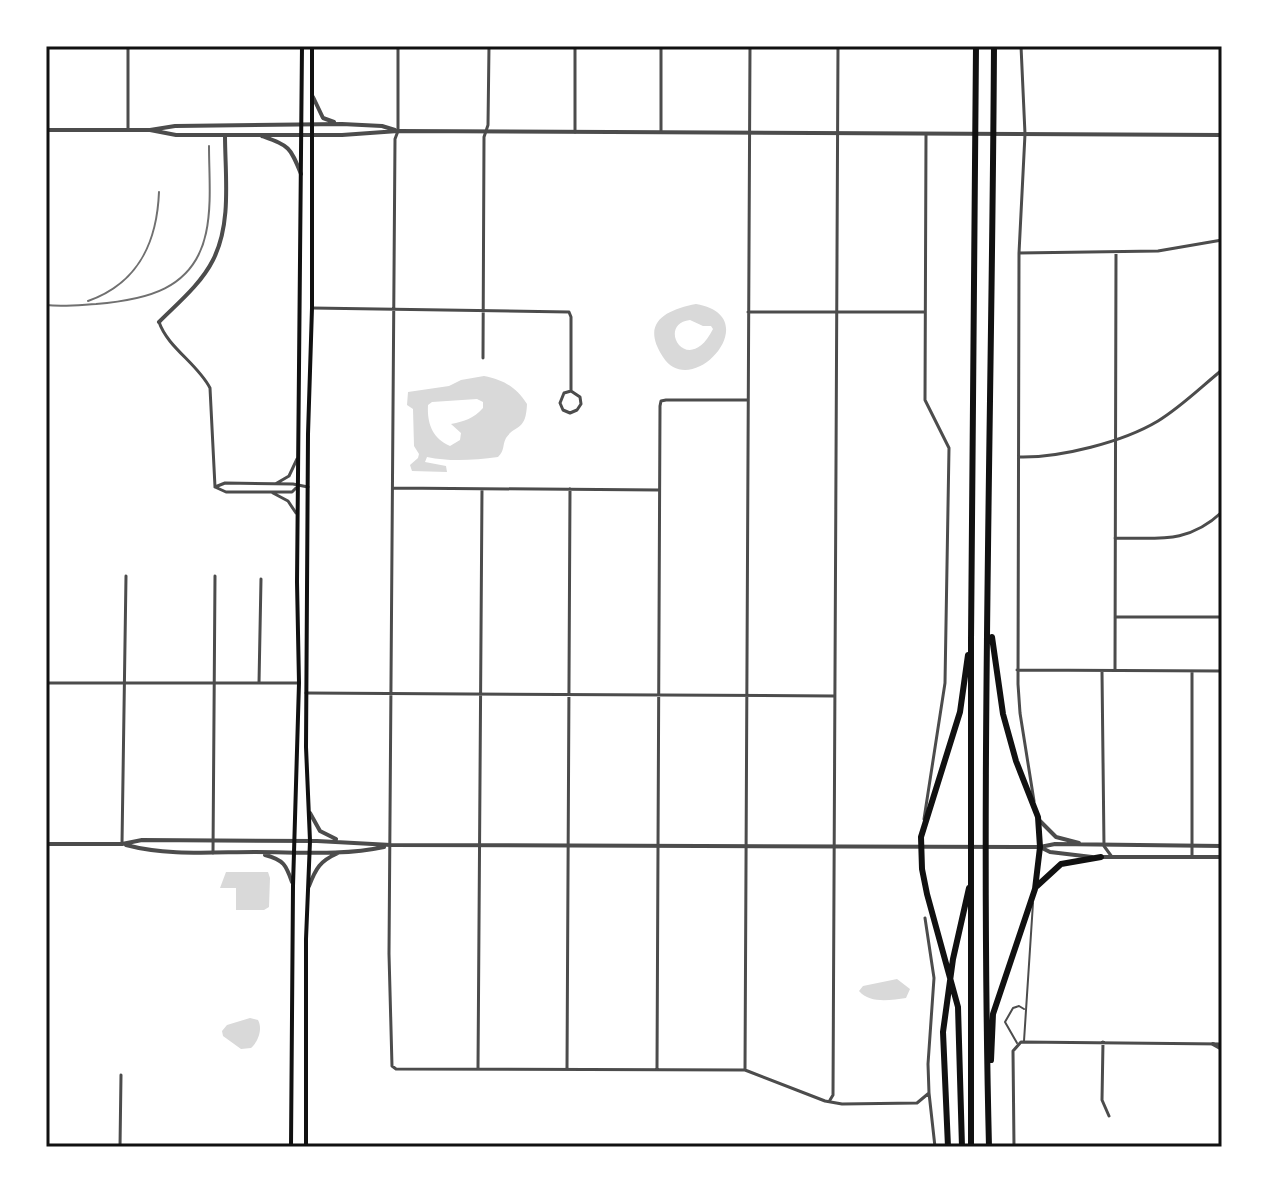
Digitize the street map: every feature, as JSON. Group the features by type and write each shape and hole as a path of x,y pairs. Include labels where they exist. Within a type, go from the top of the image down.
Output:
{"highway":[{"path":"971,1147 976,46"},
{"path":"989,1147 988,610 994,46"},
{"path":"988,610 1003,714 1016,761 1038,817 1040,847 1035,889 993,1014 988,1111"},
{"path":"962,1147 958,1007 922,869 921,846 923,829 960,712 971,640"},
{"path":"1035,889 1046,875 1061,864 1101,857"},
{"path":"948,1147 943,1032 953,959 971,877"}],"main road":[{"path":"291,1147 293,886 299,683 297,516 302,46"},
{"path":"306,1147 306,939 310,813 306,693 312,308 312,46"}],"street":[{"path":"128,46 128,130"},
{"path":"398,46 398,131 395,139 392,1066 396,1069 745,1070 825,1101 842,1104 917,1103 929,1093"},
{"path":"483,358 489,46"},
{"path":"575,46 575,132"},
{"path":"661,46 661,132"},
{"path":"745,1070 750,46"},
{"path":"830,1100 833,1095 835,847 838,46"},
{"path":"1021,46 1025,134 1019,253 1017,670 1020,713 1035,807"},
{"path":"313,96 323,118 340,124"},
{"path":"46,130 340,124 382,126 398,131"},
{"path":"215,487 210,388 203,375 162,332 159,322 204,274 219,245 224,214 224,125"},
{"path":"150,130 176,135 382,134 398,131 1222,135"},
{"path":"923,829 945,683 949,448 925,400 926,134"},
{"path":"260,135 285,143 292,151 301,175"},
{"path":"1019,253 1158,251 1222,240"},
{"path":"1115,670 1116,252"},
{"path":"312,308 569,312 571,391"},
{"path":"748,312 925,312"},
{"path":"1019,457 1064,454 1116,438 1159,420 1222,370"},
{"path":"571,391 580,397 581,404 570,413 561,407 560,399 564,393 571,391"},
{"path":"657,1069 661,401 748,400"},
{"path":"274,483 289,476 298,456"},
{"path":"215,487 225,483 308,487"},
{"path":"215,487 226,492 292,492 298,487"},
{"path":"393,488 659,490"},
{"path":"478,1069 482,489"},
{"path":"567,1069 570,489"},
{"path":"269,492 288,501 297,516"},
{"path":"1115,538 1179,537 1203,528 1222,512"},
{"path":"122,844 126,576"},
{"path":"213,853 215,576"},
{"path":"259,683 261,579"},
{"path":"1115,617 1222,617"},
{"path":"1017,670 1222,671"},
{"path":"1102,670 1104,846 1112,857"},
{"path":"1192,671 1192,857"},
{"path":"46,683 299,683"},
{"path":"306,693 835,696"},
{"path":"310,813 320,831 342,841"},
{"path":"1038,817 1056,837 1089,846"},
{"path":"46,844 122,844 142,840 568,846 1222,846"},
{"path":"122,844 143,850 213,853 339,852 391,845"},
{"path":"1040,847 1050,852 1101,857 1222,858"},
{"path":"255,852 282,860 288,867 293,886"},
{"path":"309,886 317,866 339,852"},
{"path":"925,918 934,978 928,1034 929,1093 935,1147"},
{"path":"1103,1042 1102,1100 1109,1116"},
{"path":"1014,1147 1013,1051 1018,1044 1103,1042 1213,1044 1222,1047"},
{"path":"120,1147 121,1075"}],"lane":[{"path":"1024,1042 1035,889"},
{"path":"1018,1044 1005,1022 1013,1008 1019,1006 1025,1010"}],"shaded area":[{"path":"696,304 716,312 725,324 725,338 717,352 705,363 691,369 676,368 663,357 657,345 655,326 666,314","holes":["690,320 713,329 703,343 694,349 679,345 675,330 680,324"]},
{"path":"484,376 509,385 527,404 525,419 506,438 498,457 445,460 427,457 425,462 446,466 447,472 412,471 410,465 419,454 414,446 413,409 407,405 408,392 449,386 461,380","holes":["477,399 483,402 483,408 476,415 451,424 461,433 460,440 450,446 435,434 428,412 428,405 432,402"]},
{"path":"226,872 268,872 269,907 264,910 236,910 236,888 220,888"},
{"path":"897,979 910,989 906,998 875,999 859,991 863,986"},
{"path":"250,1018 258,1020 260,1027 258,1039 251,1048 241,1049 223,1036 222,1031 227,1025"}],"railway":[{"path":"46,305 114,302 149,295 165,288 191,268 200,252 208,222 209,146"},
{"path":"88,301 120,283 142,258 154,228 159,192"}]}
